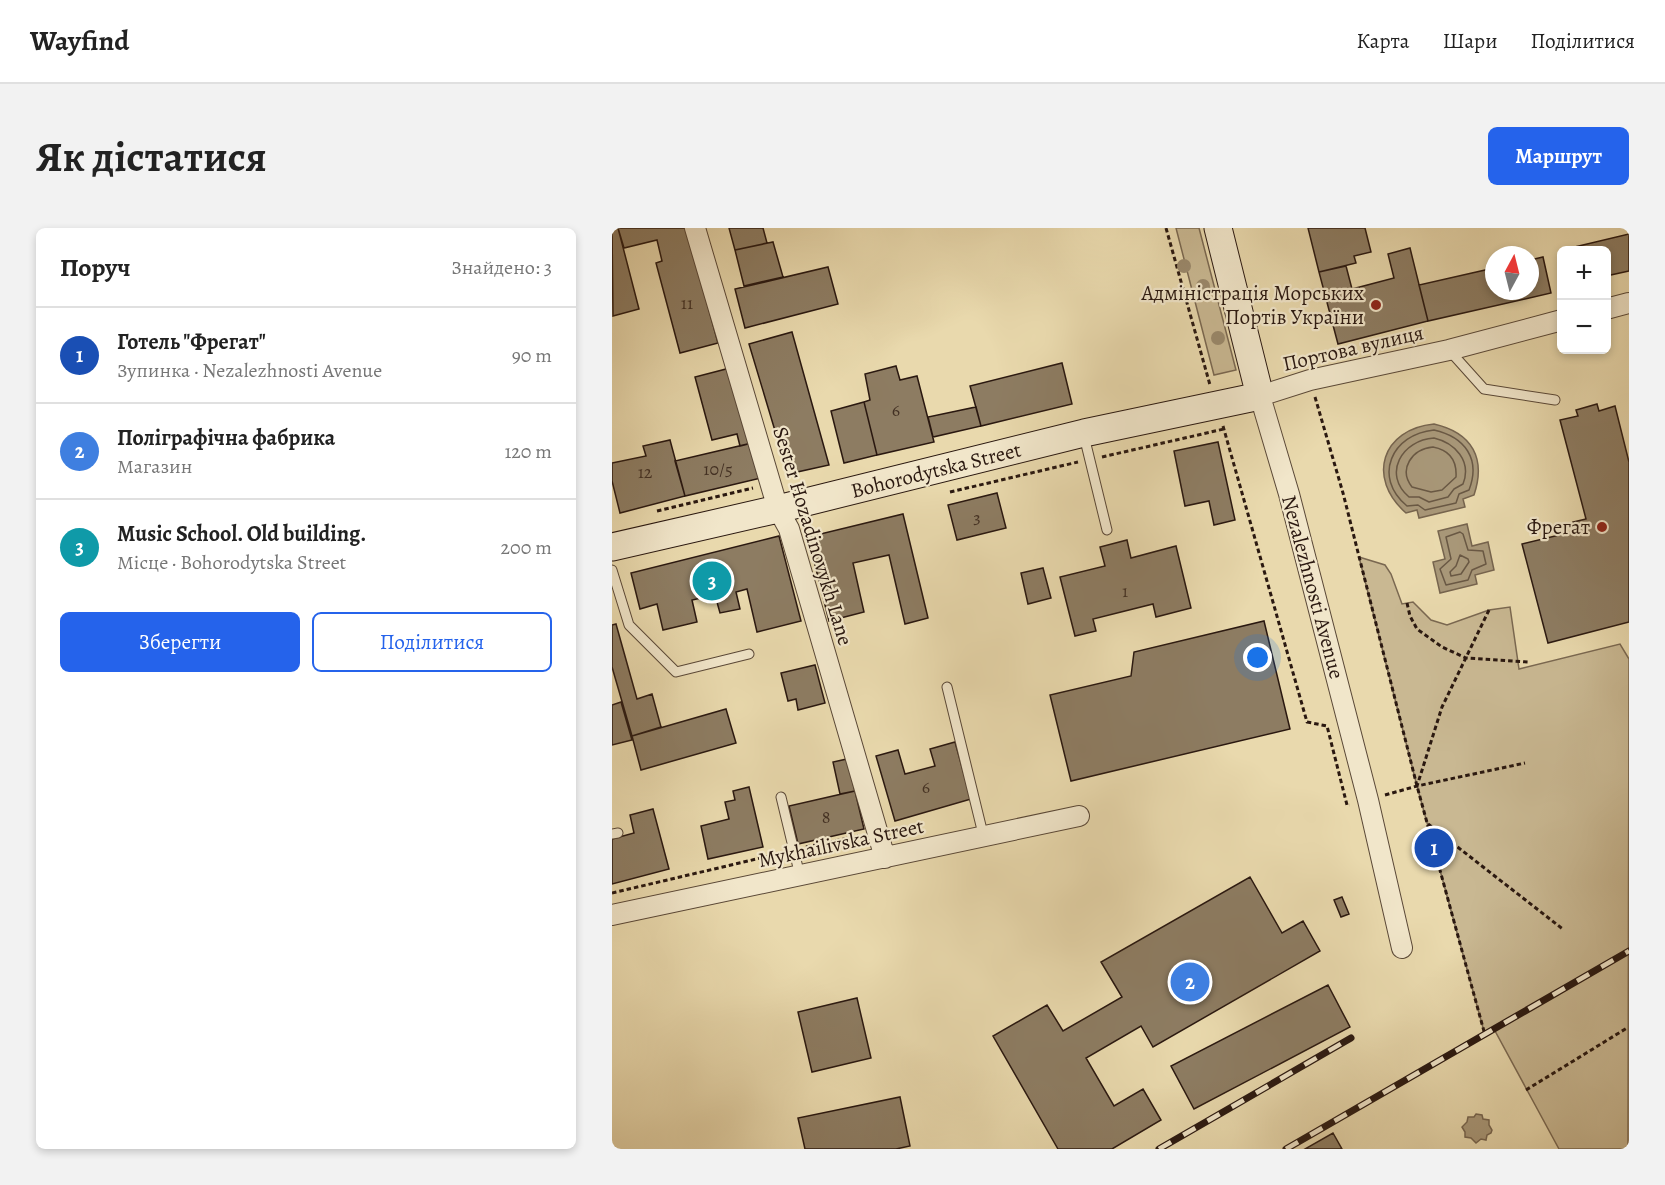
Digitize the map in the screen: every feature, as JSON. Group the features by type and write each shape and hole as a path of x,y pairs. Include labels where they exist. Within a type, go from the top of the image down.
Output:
{"street":[{"name":"Sester Hozadinovykh Lane","path":"695,228 778,509 789,529 885,858"},
{"name":"Nezalezhnosti Avenue","path":"1218,228 1260,396 1289,494 1368,800 1402,948"},
{"path":"1611,308 1629,303"},
{"name":"Портова вулиця","path":"1260,396 1310,380 1449,350 1557,321"},
{"name":"Bohorodytska Street","path":"613,549 1084,433 1220,418 1260,396"},
{"name":"Mykhailivska Street","path":"612,915 984,838 1079,816"}],"lane":[{"path":"1449,350 1484,389 1555,400"},
{"path":"1084,433 1107,530"},
{"path":"613,549 629,625 676,672 749,654"},
{"path":"947,687 984,838"},
{"path":"781,797 800,876"}],"path":[{"path":"1166,228 1307,722 1327,726 1347,806"},
{"path":"1310,380 1343,493 1417,786 1485,1035"},
{"path":"939,494 1090,460 1220,418"},
{"path":"647,514 771,483"},
{"path":"1407,603 1410,616 1417,629 1442,647 1466,658 1528,662"},
{"path":"1417,786 1442,707 1489,610"},
{"path":"1417,786 1525,763"},
{"path":"1427,823 1564,930"},
{"path":"612,893 877,832"},
{"path":"1526,1090 1627,1028"}],"shaded area":[{"path":"1176,228 1199,228 1236,370 1214,375"},
{"path":"1359,557 1385,565 1391,574 1402,604 1413,602 1431,620 1447,625 1489,610 1510,607 1519,669 1620,644 1629,659 1628,1149 1559,1149 1495,1031 1485,1035 1417,786"}],"water":[{"path":"1434,424 1458,434 1473,449 1477,459 1477,482 1474,495 1463,499 1465,507 1419,518 1417,510 1406,513 1386,485 1384,471 1386,457 1392,445 1402,435 1416,428"},
{"path":"1467,524 1472,546 1488,542 1494,570 1475,575 1477,584 1440,593 1433,562 1445,559 1438,531"},
{"path":"1476,1114 1489,1120 1492,1130 1486,1140 1481,1139 1476,1143 1471,1138 1465,1137 1462,1127 1468,1117 1474,1117"}],"building":[{"path":"612,228 618,228 639,309 613,316"},
{"path":"618,228 687,228 718,343 680,353 656,263 662,261 657,240 624,248"},
{"path":"729,228 763,228 767,243 735,250"},
{"path":"1308,228 1365,228 1371,252 1354,256 1356,263 1319,272"},
{"path":"1629,234 1629,271 1611,275 1611,246 1579,246"},
{"path":"773,242 783,277 744,286 735,250"},
{"name":"Адміністрація Морських Портів України","path":"1410,248 1428,321 1338,344 1319,272 1346,266 1352,289 1394,278 1388,254"},
{"path":"1543,257 1551,293 1539,296 1539,258"},
{"path":"828,267 838,304 745,328 735,289"},
{"path":"1485,270 1485,300 1520,300 1428,321 1419,285"},
{"path":"792,332 829,465 788,474 749,344"},
{"path":"1062,363 1072,404 981,426 970,386"},
{"path":"896,366 900,380 917,376 934,442 877,455 864,402 870,400 865,374"},
{"path":"730,368 752,443 740,446 737,434 712,440 695,377"},
{"path":"864,402 877,455 844,463 831,411"},
{"name":"Фрегат","path":"1597,404 1599,411 1615,406 1629,462 1629,622 1548,643 1522,544 1576,531 1573,522 1586,519 1560,420 1578,416 1576,410"},
{"path":"976,407 981,426 933,437 928,417"},
{"path":"670,440 685,496 620,513 612,481 612,463 646,456 643,446"},
{"path":"1218,442 1235,520 1214,525 1209,501 1185,506 1174,451"},
{"path":"752,443 761,478 685,496 675,461"},
{"path":"997,493 1006,528 957,540 948,505"},
{"path":"903,514 928,618 905,624 889,555 853,563 864,612 829,621 808,537"},
{"path":"779,536 801,621 757,632 747,589 736,592 740,609 720,613 715,595 692,600 697,622 663,630 657,604 640,609 631,573"},
{"path":"1127,540 1131,558 1176,546 1191,608 1156,617 1153,604 1093,619 1096,631 1075,636 1060,577 1105,566 1100,547"},
{"path":"1043,568 1051,598 1028,604 1021,573"},
{"path":"1264,621 1290,729 1071,781 1050,695 1131,676 1134,652"},
{"path":"616,624 637,699 652,694 661,727 632,736 612,667 612,625"},
{"path":"815,665 825,703 798,710 796,699 788,701 781,673"},
{"path":"621,702 632,740 612,745 612,705"},
{"path":"726,709 736,743 641,770 632,736"},
{"path":"955,742 971,799 895,821 876,756 898,750 905,774 935,766 930,749"},
{"path":"847,759 855,791 840,794 833,762"},
{"path":"749,787 763,847 708,859 701,826 729,819 725,802 735,800 733,791"},
{"path":"855,791 864,829 798,844 789,806"},
{"path":"653,809 669,869 612,884 612,839 634,833 630,815"},
{"path":"1250,877 1282,933 1303,921 1320,951 1153,1047 1141,1026 1086,1058 1114,1106 1143,1089 1161,1120 1112,1149 1058,1149 993,1036 1047,1005 1063,1031 1122,997 1101,962"},
{"path":"1342,897 1349,914 1341,917 1334,900"},
{"path":"1328,985 1350,1027 1194,1109 1171,1066"},
{"path":"857,998 871,1058 812,1072 798,1012"},
{"path":"900,1097 910,1146 896,1149 805,1149 798,1118"},
{"path":"1333,1133 1342,1149 1305,1149"}],"railway":[{"path":"1286,1149 1629,951"},
{"path":"1159,1149 1351,1038"}],"place":[{"name":"Адміністрація Морських Портів України","path":"1376,305"},
{"name":"Фрегат","path":"1602,527"},
{"name":"Music School. Old building.","path":"712,581"},
{"name":"Готель \"Фрегат\"","path":"1434,848"},
{"name":"Поліграфічна фабрика","path":"1190,982"}]}
